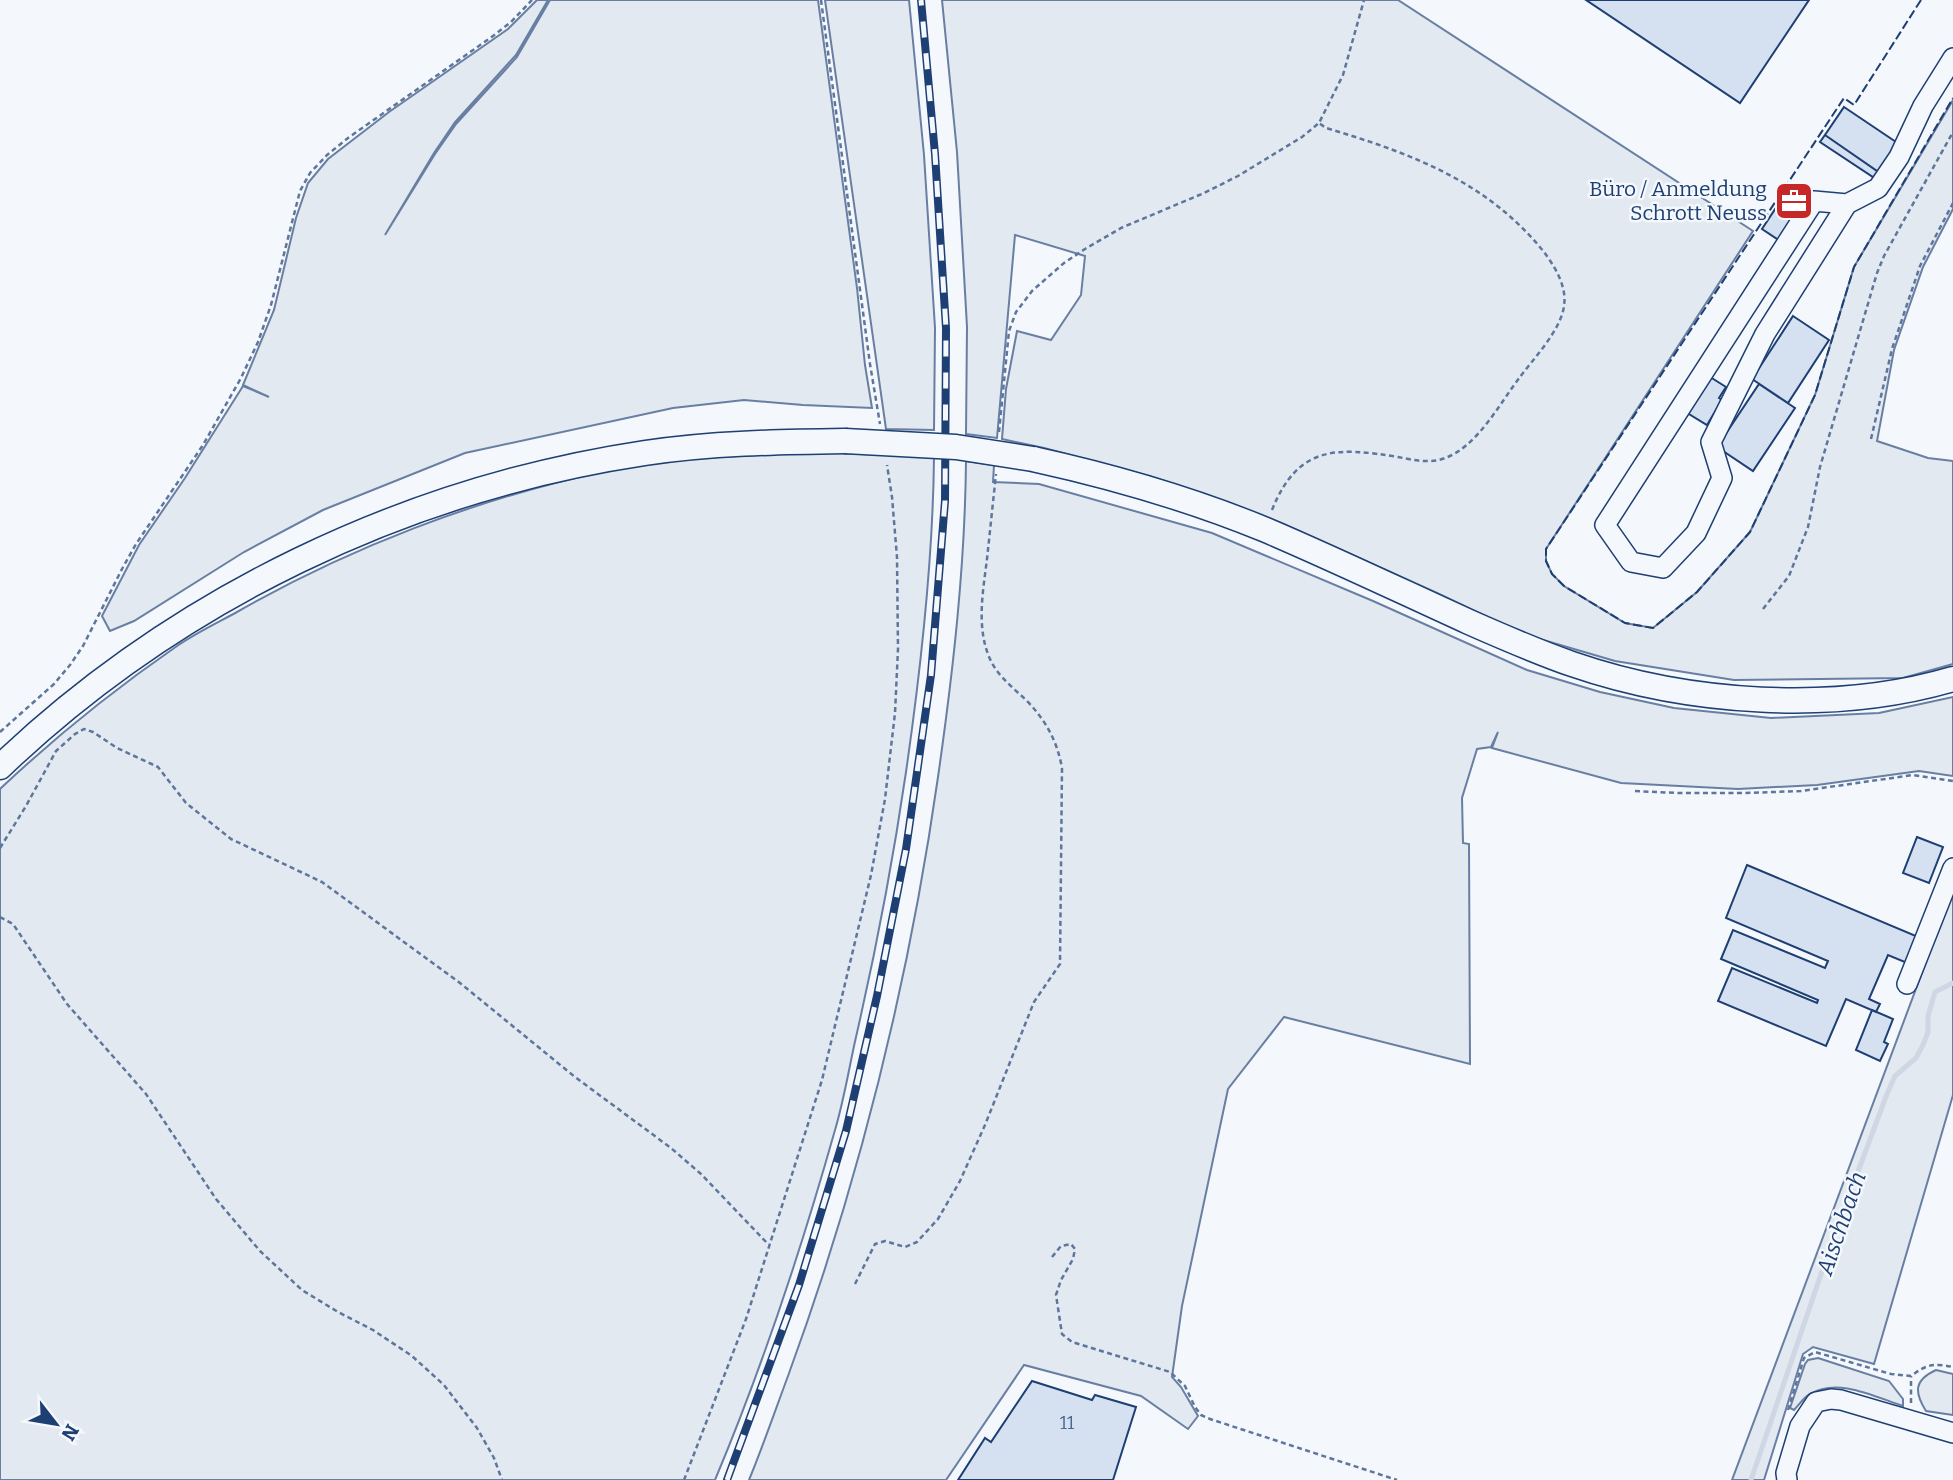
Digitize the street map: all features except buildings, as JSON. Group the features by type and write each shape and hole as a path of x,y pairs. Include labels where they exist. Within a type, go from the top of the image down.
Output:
{"main road":[{"path":"0,767 52,720 140,652 186,622 282,568 343,539 473,491 542,474 645,453 751,443 845,441 956,447 1033,459 1145,486 1203,505 1345,564 1517,643 1572,664 1679,692 1732,698 1846,698 1905,690 1953,679"}],"lane":[{"path":"1847,204 1814,201 1605,526 1631,562 1663,568 1696,533 1722,478 1711,442 1765,334 1847,204 1878,188 1899,157 1923,106 1953,58"},
{"path":"1907,984 1953,868"},
{"path":"1787,1480 1786,1473 1800,1426 1816,1402 1841,1400 1953,1433"}],"path":[{"path":"0,732 54,684 83,646 136,544 203,445 241,378 271,305 300,191 310,173 348,138 493,36 532,0"},
{"path":"821,0 881,430"},
{"path":"998,441 1009,331 1016,312 1032,291 1064,263 1121,228 1238,176 1319,124 1343,75 1364,0"},
{"path":"1278,495 1301,466 1317,456 1333,452 1431,461 1457,453 1474,439 1552,335 1564,306 1561,281 1547,257 1531,236 1481,194 1456,177 1427,163 1319,124"},
{"path":"1763,609 1789,576 1808,527 1820,467 1877,273 1953,132"},
{"path":"1871,439 1892,349 1920,266 1953,203"},
{"path":"684,1480 746,1320 822,1080 858,935 885,799 895,713 898,649 896,537 886,457"},
{"path":"856,1284 875,1244 885,1241 905,1247 918,1242 938,1219 960,1181 985,1125 1034,1002 1060,964 1062,768 1059,749 1054,736 1040,716 995,668 985,647 983,632 982,604 996,468"},
{"path":"0,848 55,751 75,733 84,729 93,732 117,748 158,767 186,803 231,839 322,882 460,983 575,1077 671,1148 701,1174 768,1244"},
{"path":"1635,791 1801,791 1913,775 1953,781"},
{"path":"0,917 13,925 67,1004 146,1094 216,1199 260,1251 302,1290 373,1330 412,1356 444,1385 477,1428 494,1458 502,1480"},
{"path":"1052,1257 1061,1246 1071,1244 1075,1249 1056,1295 1062,1334 1072,1342 1171,1372 1185,1386 1201,1415 1210,1419 1397,1480"},
{"path":"1908,1420 1911,1409 1911,1376"}],"shaded area":[{"path":"537,0 548,0 516,55 455,122 385,235 456,124 517,57 550,0 818,0 872,408 744,400 673,408 465,453 323,510 244,552 134,621 110,631 102,616 139,545 243,386 269,397 243,385 274,310 296,218 308,183 328,159 389,112 508,29"},
{"path":"825,0 909,0 924,155 935,328 934,430 886,429"},
{"path":"942,0 1398,0 1753,231 1546,549 1546,561 1552,574 1564,586 1625,623 1653,628 1697,592 1750,532 1815,395 1854,267 1953,100 1953,209 1923,267 1894,350 1877,441 1928,458 1953,461 1953,664 1903,678 1734,680 1615,661 1526,635 1281,523 1207,495 1149,476 1002,439 1006,389 1017,331 1051,340 1081,295 1085,256 1015,235 997,438 966,434 967,327 957,152"},
{"path":"813,452 934,457 925,615 896,839 841,1107 780,1307 715,1480 0,1480 0,789 86,714 177,646 280,589 368,547 461,511 602,472 681,460"},
{"path":"966,461 994,465 993,482 1039,484 1212,533 1527,670 1600,692 1674,708 1771,718 1879,713 1953,697 1953,776 1919,771 1817,785 1738,789 1621,783 1492,748 1498,732 1491,747 1477,749 1462,798 1463,843 1469,844 1470,1064 1284,1017 1228,1089 1182,1306 1172,1377 1198,1416 1188,1429 1141,1396 1024,1365 946,1480 749,1480 814,1303 859,1155 897,1005 926,853 949,698 961,580"},
{"path":"1953,890 1953,1095 1874,1364 1813,1347 1803,1354 1764,1480 1732,1480"},
{"path":"1818,1358 1889,1381 1903,1399 1903,1406 1856,1390 1832,1387 1810,1394 1794,1410 1790,1408 1805,1364 1808,1360"},
{"path":"1936,1370 1953,1374 1953,1415 1926,1411 1919,1398 1920,1382"}],"waterway":[{"name":"Aischbach","path":"1751,1480 1835,1233 1887,1094 1895,1076 1916,1058 1923,1045 1935,992 1953,983"}],"railway":[{"path":"727,1480 799,1285 846,1131 877,996 906,849 931,675 945,501 946,328 935,154 921,0"}],"fence":[{"path":"1921,0 1854,105 1844,98 1546,549 1546,561 1552,574 1564,586 1625,623 1653,628 1697,592 1750,532 1815,395 1854,267 1953,98"}],"place":[{"name":"Büro / Anmeldung Schrott Neuss","path":"1794,201"}]}
